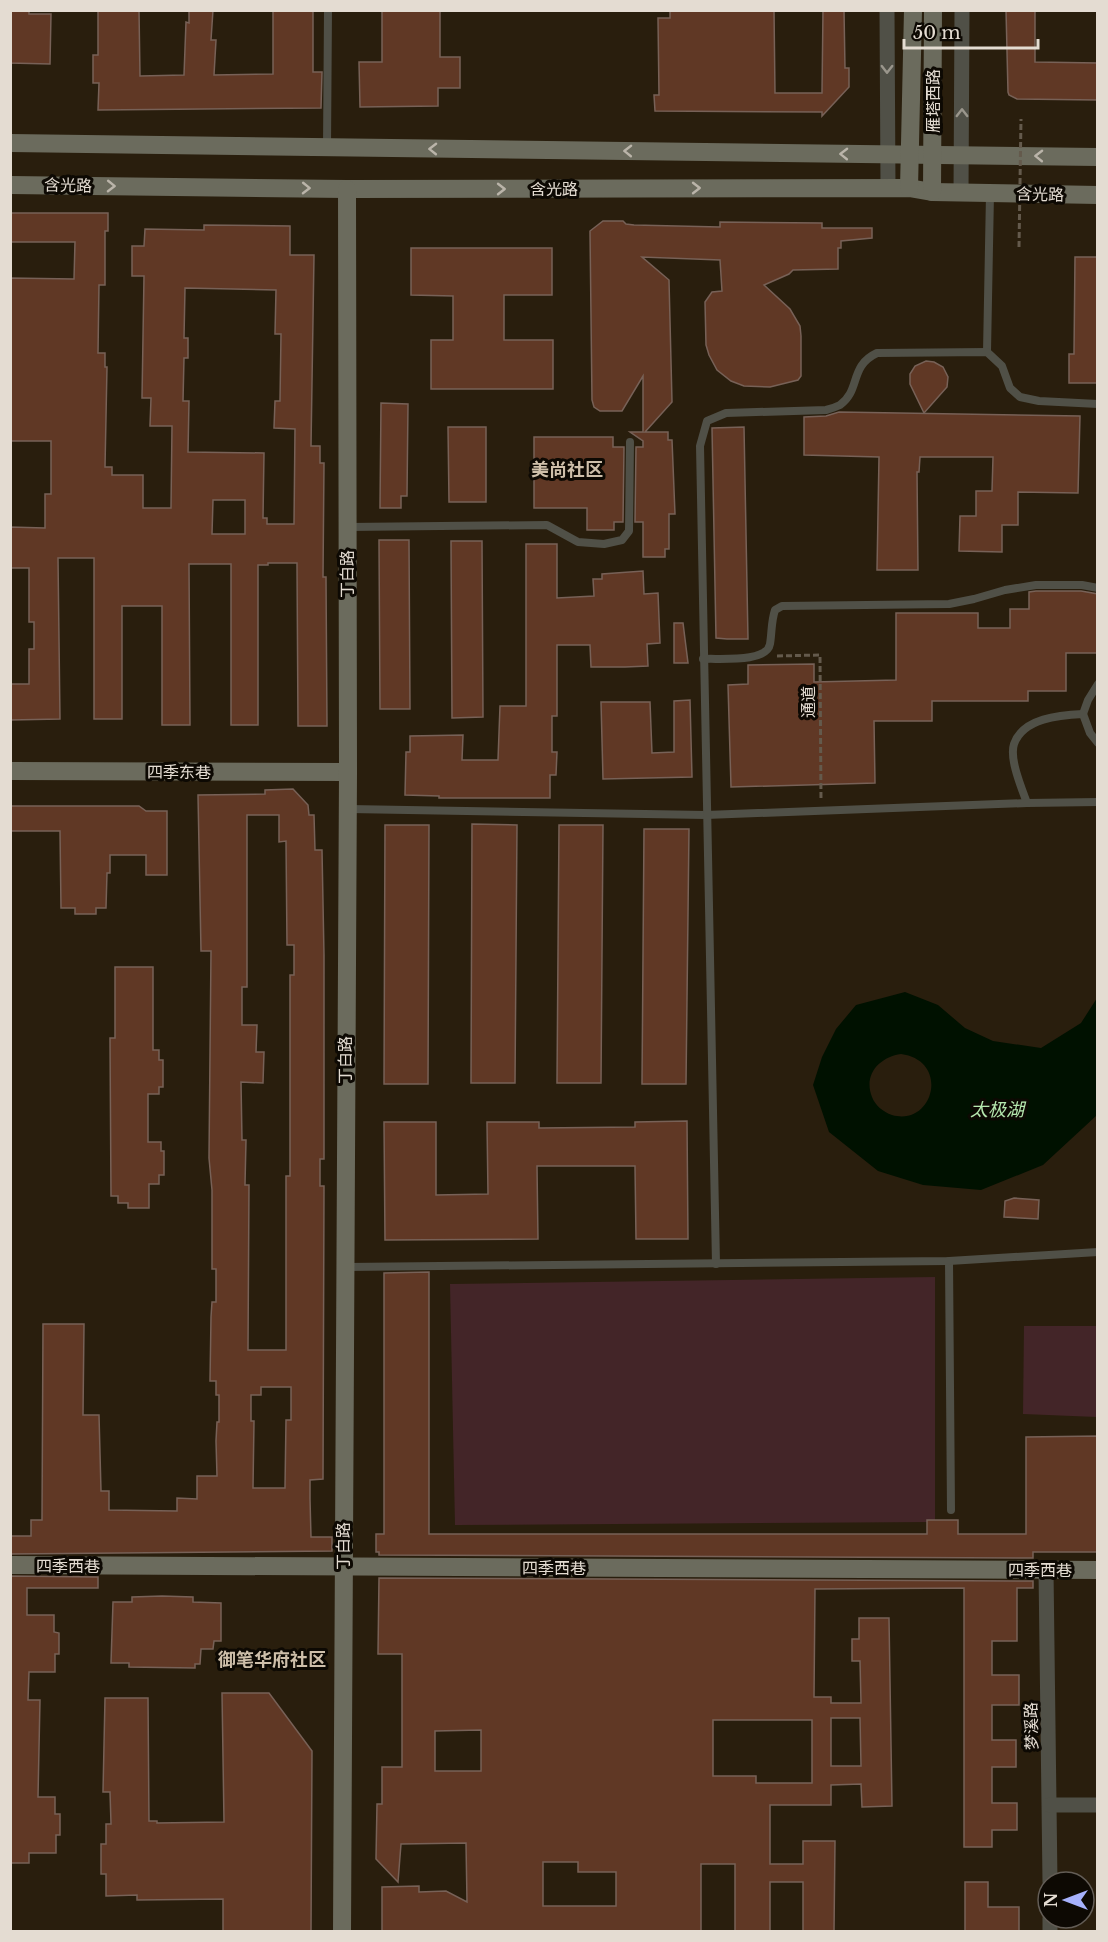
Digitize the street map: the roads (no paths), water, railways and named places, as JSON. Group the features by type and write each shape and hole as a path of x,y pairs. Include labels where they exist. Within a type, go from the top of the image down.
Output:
{"street":[{"path":"887,10 888,188"},
{"name":"雁塔西路","path":"909,188 913,10"},
{"name":"雁塔西路","path":"932,192 933,10"},
{"path":"961,193 962,10"},
{"path":"10,143 1098,157"},
{"name":"含光路","path":"10,185 347,189 909,188 932,192 1098,195"},
{"name":"丁白路","path":"342,1932 348,772 347,189"},
{"name":"四季东巷","path":"10,771 348,772"},
{"name":"四季西巷","path":"10,1565 1098,1570"},
{"name":"梦溪路","path":"1046,1570 1050,1870"},
{"path":"1050,1805 1098,1805"}],"lane":[{"path":"327,147 328,10"},
{"path":"987,352 990,194"},
{"path":"716,1264 700,447 707,421 726,413 826,410 840,405 853,389 865,358 877,353 987,352 1002,366 1010,388 1020,397 1039,401 1098,404"},
{"path":"348,527 547,525 578,542 604,544 622,540 629,531 630,442"},
{"path":"704,659 759,656 767,651 770,645 771,621 775,610 782,606 949,604 1036,585 1082,585 1098,588"},
{"path":"1098,684 1083,714 1090,733 1098,744"},
{"path":"1027,803 1016,769 1013,745 1022,732 1038,721 1061,715 1083,714"},
{"path":"347,809 706,815 1098,802"},
{"path":"344,1267 949,1261 1098,1252"},
{"path":"949,1261 951,1510"}],"water":[{"name":"太极湖","path":"905,992 938,1005 965,1028 993,1041 1041,1048 1081,1023 1097,998 1098,1113 1043,1165 981,1190 923,1185 878,1171 829,1132 813,1085 822,1057 836,1029 856,1005","holes":["901,1054 917,1059 926,1068 931,1080 931,1092 926,1103 918,1112 906,1116 886,1112 875,1103 872,1097 870,1081 875,1068 886,1059"]}],"district":[{"name":"美尚社区","path":"567,470"},
{"name":"御笔华府社区","path":"272,1660"}]}
